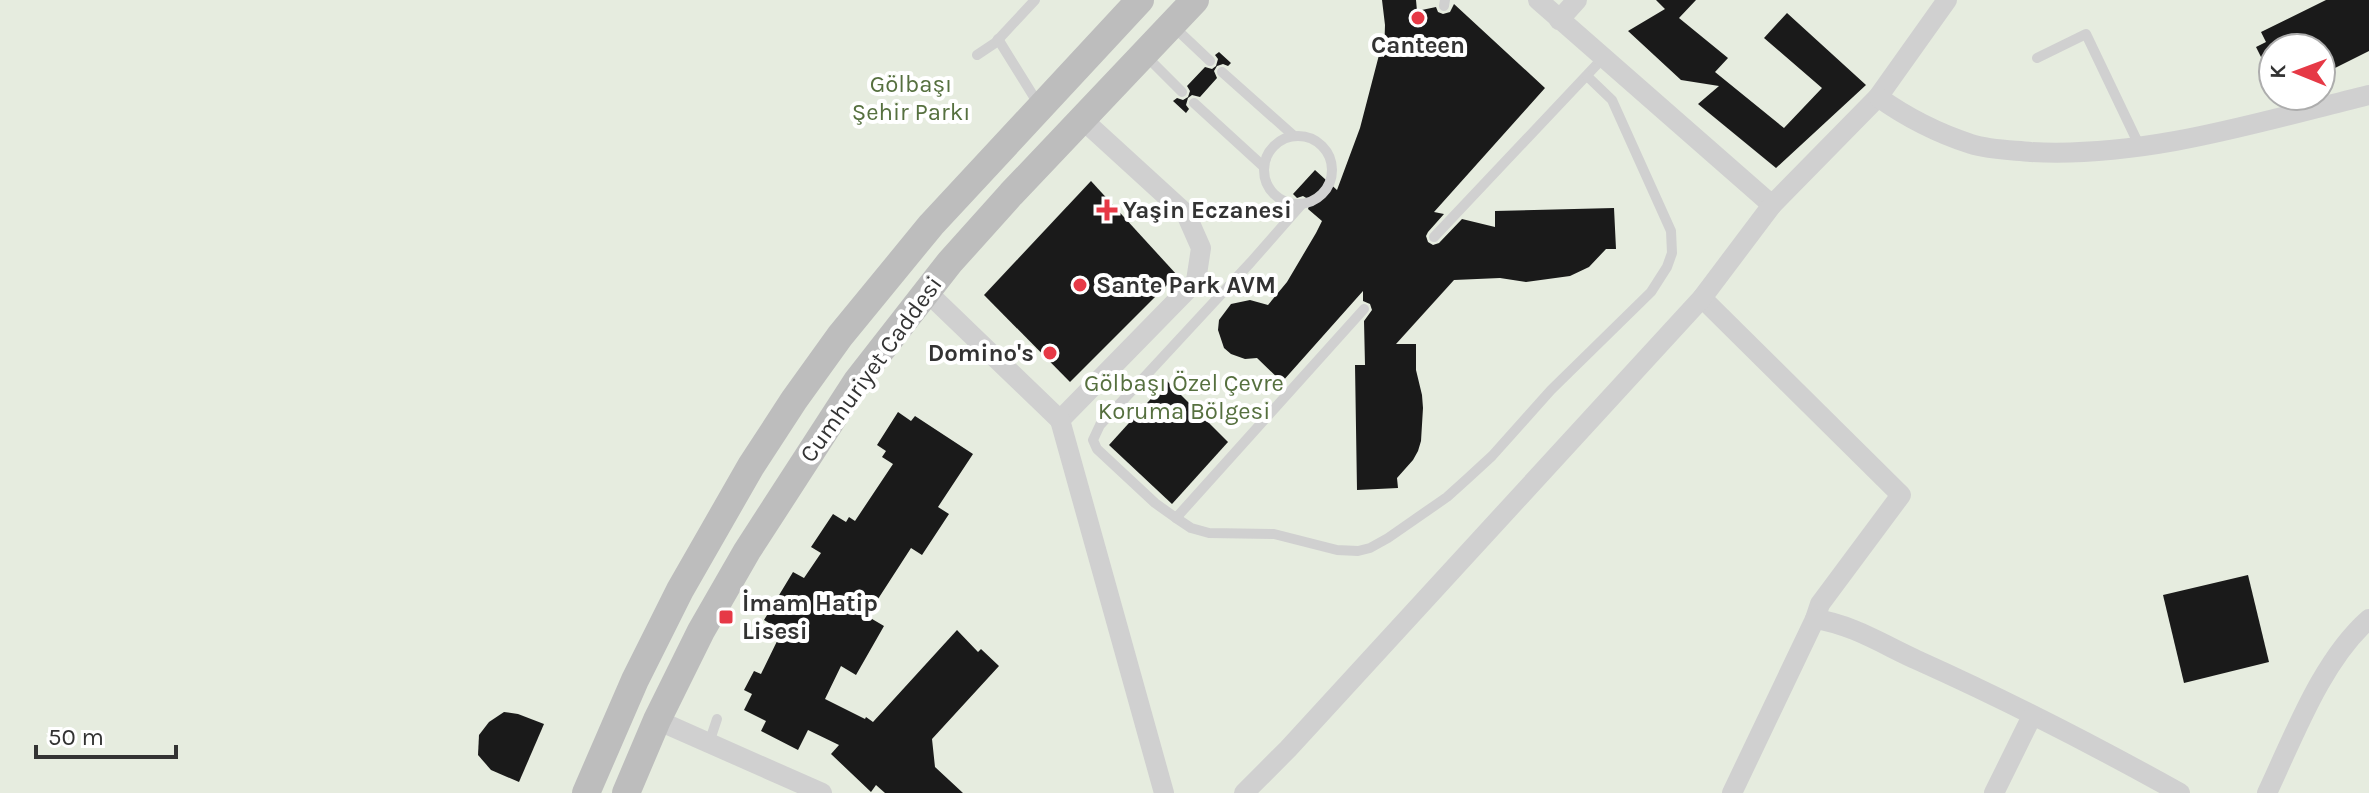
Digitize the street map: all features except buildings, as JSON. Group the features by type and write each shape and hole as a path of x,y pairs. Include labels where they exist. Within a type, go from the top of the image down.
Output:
{"main road":[{"name":"Cumhuriyet Caddesi","path":"586,793 635,680 680,590 751,466 794,400 883,281 940,214 1140,0"},
{"name":"Cumhuriyet Caddesi","path":"626,793 657,720 701,631 747,551 857,381 926,291 1000,205 1195,0"}],"street":[{"path":"1538,0 1772,205"},
{"path":"1559,20 1577,0"},
{"path":"1244,793 1288,749 1702,298 1772,205 1878,97 1947,0"},
{"path":"1878,97 1906,117 1971,144 2003,150 2085,153 2167,143 2369,95"},
{"path":"1060,420 1196,281 1201,248 1186,214 1082,119"},
{"path":"926,291 961,333 1060,420 1164,793"},
{"path":"1702,298 1901,495 1820,604 1732,793"},
{"path":"1815,619 1834,622 1937,669 2180,793"},
{"path":"2267,793 2340,649 2369,619"},
{"path":"1994,793 2032,716"},
{"path":"657,720 822,793"}],"lane":[{"path":"977,55 998,39 1035,0"},
{"path":"1171,25 1210,61"},
{"path":"2037,58 2086,34 2140,147"},
{"path":"998,39 1040,105"},
{"path":"1143,54 1182,92"},
{"path":"1434,237 1603,58"},
{"path":"1222,72 1294,136"},
{"path":"1302,204 1096,430 1093,440 1097,449 1155,503 1191,528 1209,533 1274,534 1337,550 1358,551 1370,548 1415,519 1467,479 1492,456 1560,380 1651,292 1667,267 1672,253 1671,231 1612,100 1587,76"},
{"path":"1194,103 1264,167"},
{"path":"1294,136 1307,137 1320,144 1329,155 1332,169 1330,183 1322,195 1302,204 1291,204 1274,195 1264,177 1264,167 1273,146 1286,137 1294,136"},
{"path":"1176,518 1364,309"},
{"path":"709,743 717,719"}],"green space":[{"name":"Gölbaşı Özel Çevre Koruma Bölgesi","path":"0,0 2369,0 2369,793 0,793"}],"place":[{"name":"Canteen","path":"1418,18"},
{"name":"Yaşin Eczanesi","path":"1107,210"},
{"name":"Sante Park AVM","path":"1080,285"},
{"name":"Domino's","path":"1050,353"},
{"name":"İmam Hatip Lisesi","path":"726,617"}],"park label":[{"name":"Gölbaşı Şehir Parkı","path":"911,98"}]}
